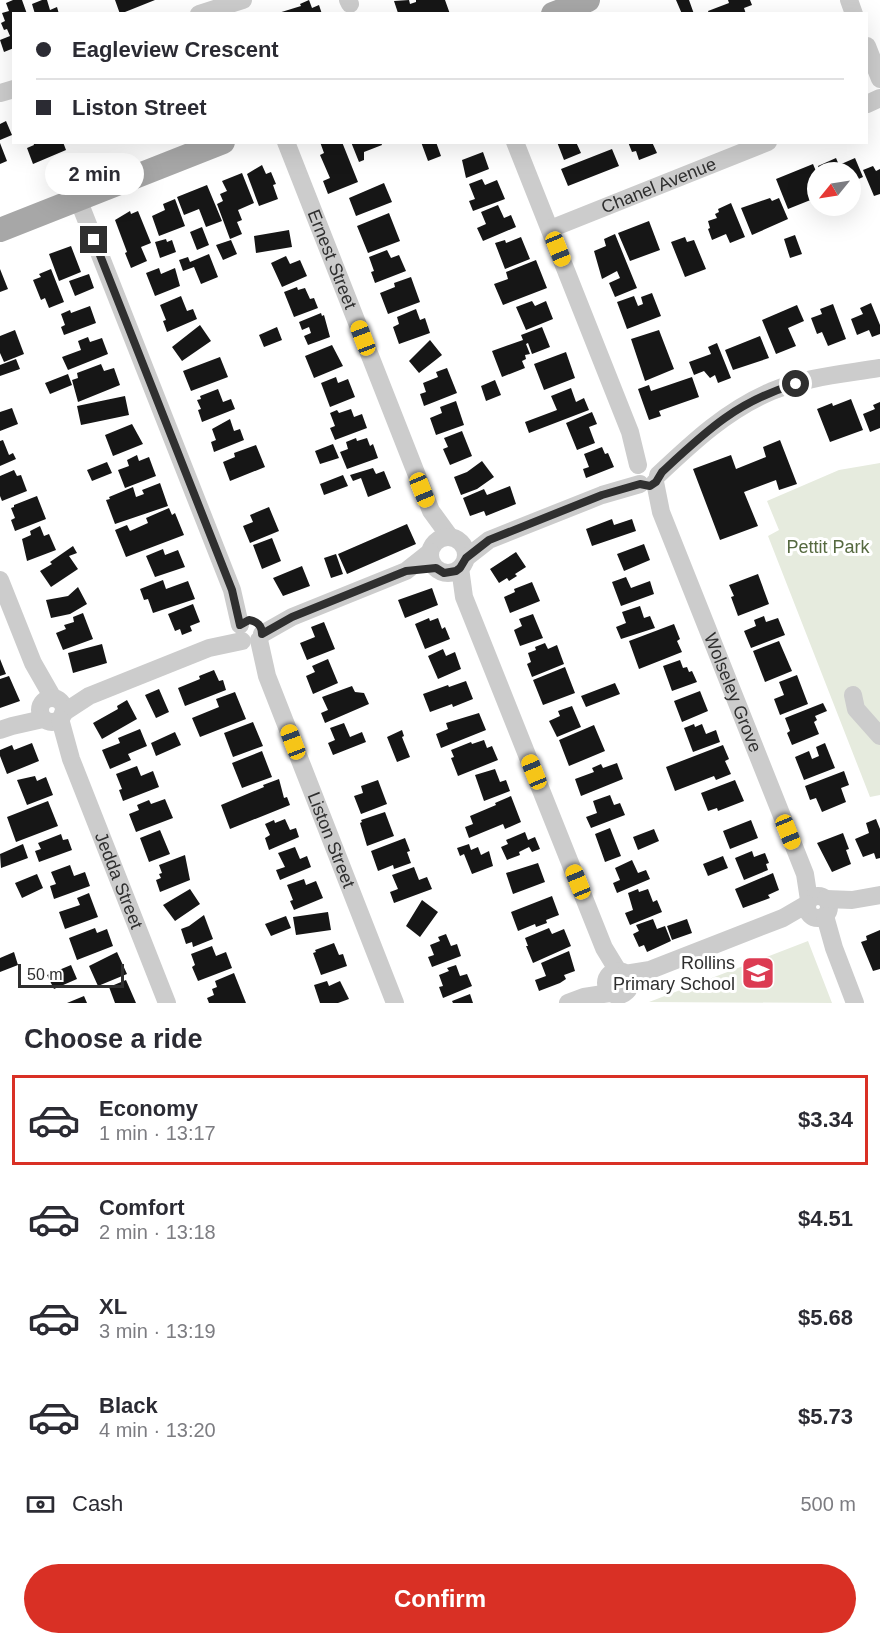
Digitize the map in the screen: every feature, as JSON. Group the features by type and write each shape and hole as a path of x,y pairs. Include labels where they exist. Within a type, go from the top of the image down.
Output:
{"main road":[{"path":"555,8 588,0"},
{"path":"0,230 218,144"}],"street":[{"path":"205,12 243,0"},
{"path":"868,49 880,79"},
{"name":"Ernest Street","path":"287,144 619,987"},
{"name":"Wolseley Grove","path":"516,144 855,1003"},
{"name":"Chanel Avenue","path":"550,229 763,144"},
{"name":"Liston Street","path":"78,199 395,1003"},
{"path":"6,728 602,495 646,474 684,451 718,421 743,405 774,390 812,380 880,368"},
{"name":"Jedda Street","path":"0,580 167,1003"},
{"path":"853,695 856,709 880,736"},
{"path":"576,1000 619,987 650,970 783,918 818,907 880,895"}],"green space":[{"name":"Pettit Park","path":"880,463 880,795 870,797 768,536 779,530 767,501 839,470"},
{"name":"Rollins Primary School","path":"808,941 832,1003 649,1002"}],"building":[{"path":"22,0 26,12 12,12 12,49 4,52 0,40 10,36 1,23 5,21 2,13 9,11 6,3"},
{"path":"47,0 50,10 57,7 58,12 34,12 32,4"},
{"path":"115,0 155,0 125,12 119,12"},
{"path":"309,0 312,8 319,5 321,12 282,12 301,6 300,4"},
{"path":"409,0 410,4 416,0 445,0 449,12 398,12 394,1"},
{"path":"676,0 689,0 693,12 681,12"},
{"path":"728,0 750,0 752,5 744,8 745,12 708,12 729,3"},
{"path":"6,121 12,135 0,140 0,124"},
{"path":"0,143 7,161 0,164"},
{"path":"64,144 66,150 33,164 27,148 34,145"},
{"path":"321,144 343,144 358,182 328,194 323,181 330,178 320,155 324,153"},
{"path":"352,144 382,144 364,152 364,160 359,162"},
{"path":"422,144 437,144 441,156 428,161"},
{"path":"558,144 577,144 581,153 564,160"},
{"path":"629,144 653,144 657,153 639,160 636,151 632,152"},
{"path":"612,149 619,166 568,186 561,169"},
{"path":"483,152 489,169 466,178 462,160"},
{"path":"262,165 266,174 271,172 276,184 273,185 278,199 259,206 247,174"},
{"path":"807,166 807,201 788,209 776,179"},
{"path":"873,166 876,171 880,169 880,194 874,196 863,170"},
{"path":"242,173 254,203 238,210 242,220 237,222 242,234 230,239 217,204 223,201 220,194 227,191 222,181"},
{"path":"482,179 485,185 497,180 505,199 473,211 469,201 475,199 469,184"},
{"path":"384,183 392,202 356,216 349,198"},
{"path":"207,185 222,221 206,227 199,209 184,215 177,197"},
{"path":"770,198 772,201 779,198 788,219 752,235 741,208"},
{"path":"175,199 185,226 159,236 152,216 165,210 163,204"},
{"path":"731,203 745,237 730,243 726,234 712,240 708,221 717,218 715,214 719,212 718,209"},
{"path":"498,205 504,218 511,215 516,227 483,241 477,228 486,224 481,212"},
{"path":"130,211 131,214 138,211 151,243 141,247 147,261 131,268 115,220"},
{"path":"389,213 400,241 368,253 357,226"},
{"path":"649,221 660,250 630,261 618,233"},
{"path":"202,227 209,245 197,250 190,232"},
{"path":"289,230 292,247 256,253 254,236"},
{"path":"615,234 637,288 615,297 609,283 620,278 617,271 602,279 594,251 606,246 604,239"},
{"path":"795,235 802,254 790,258 784,239"},
{"path":"521,237 530,259 505,269 495,243 505,240 506,243"},
{"path":"685,237 687,242 694,240 706,269 685,277 671,242"},
{"path":"166,239 167,242 172,240 176,252 160,258 155,242"},
{"path":"231,240 237,254 223,260 216,245"},
{"path":"71,246 81,272 59,281 49,254"},
{"path":"387,250 391,258 399,255 406,271 375,283 369,257"},
{"path":"209,254 218,277 201,284 194,267 183,271 179,260 188,257 190,262"},
{"path":"286,256 290,264 300,260 307,276 282,287 271,263"},
{"path":"536,260 547,288 503,305 494,284 508,279 506,272"},
{"path":"159,268 161,274 175,268 180,286 155,296 146,273"},
{"path":"0,269 8,289 0,292"},
{"path":"51,269 64,302 49,308 45,298 41,300 33,280 41,277 39,274"},
{"path":"89,274 94,288 75,296 69,281"},
{"path":"411,277 420,302 388,314 380,293 395,287 394,283"},
{"path":"297,287 298,290 305,288 310,299 314,298 318,308 294,317 284,292"},
{"path":"652,293 661,316 627,329 617,302 634,296 638,306 643,304 641,297"},
{"path":"181,296 187,311 193,309 197,319 167,332 163,321 166,320 160,305"},
{"path":"532,301 535,306 546,301 553,319 526,330 516,307"},
{"path":"871,303 880,325 880,334 872,337 869,330 857,335 851,319 863,314 860,308"},
{"path":"833,304 846,339 828,346 822,332 817,334 811,318 822,314 820,309"},
{"path":"797,305 804,321 788,328 796,346 776,354 762,320"},
{"path":"90,306 96,323 64,335 61,327 65,325 61,314"},
{"path":"416,309 420,320 425,318 430,333 399,344 393,327 399,324 397,317"},
{"path":"321,313 322,316 324,315 330,337 308,345 304,336 311,333 309,327 302,330 299,322"},
{"path":"200,325 211,341 182,361 172,347"},
{"path":"277,327 282,340 264,347 259,335"},
{"path":"542,327 550,347 532,354 528,343 526,344 530,354 525,355 526,359 522,361 525,368 502,377 492,351 523,340 521,335"},
{"path":"15,330 24,354 4,362 0,353 0,336"},
{"path":"659,330 674,369 645,381 631,339"},
{"path":"760,336 769,358 733,370 725,350"},
{"path":"88,337 90,342 102,338 108,354 68,370 62,357 81,350 78,341"},
{"path":"430,340 442,355 419,373 409,361"},
{"path":"717,343 731,378 718,383 715,375 710,378 704,371 694,375 689,362 711,354 708,347"},
{"path":"332,345 343,366 314,378 305,356"},
{"path":"566,352 575,378 544,390 534,364"},
{"path":"220,357 228,377 191,391 183,371"},
{"path":"16,359 20,369 0,376 0,365"},
{"path":"101,364 104,371 114,368 120,385 78,402 72,380 78,378 77,373"},
{"path":"447,368 457,393 424,406 420,394 426,392 423,383 438,377 436,372"},
{"path":"68,374 72,385 50,394 45,383"},
{"path":"336,377 338,383 348,379 355,397 330,407 321,383"},
{"path":"692,377 699,397 659,411 661,416 649,420 638,389 649,385 651,391"},
{"path":"495,380 501,395 486,401 481,386"},
{"path":"571,388 576,402 584,398 589,410 529,433 525,422 557,410 551,396"},
{"path":"218,389 223,402 231,399 235,409 202,422 198,410 201,409 197,400 201,399 200,396"},
{"path":"125,396 129,415 81,425 77,406"},
{"path":"851,399 863,430 830,442 817,409"},
{"path":"456,401 464,425 436,435 430,418 442,413 440,407"},
{"path":"880,402 880,428 870,432 863,414 875,409 873,405"},
{"path":"12,408 18,424 0,431 0,412"},
{"path":"351,409 354,417 362,414 367,428 335,440 330,428 335,426 330,413"},
{"path":"592,412 597,424 589,427 595,443 577,450 566,423"},
{"path":"230,419 234,431 240,429 244,440 214,452 211,442 216,440 212,429"},
{"path":"132,424 143,444 113,456 105,435"},
{"path":"462,431 472,456 450,465 443,449 448,447 444,438"},
{"path":"356,438 357,441 367,438 370,446 373,444 378,458 347,469 340,452 348,449 346,442"},
{"path":"3,440 9,455 13,453 16,459 0,466 0,441"},
{"path":"780,440 797,484 779,490 776,480 744,492 758,526 720,540 693,469 731,455 736,469 766,457 763,447"},
{"path":"333,444 339,458 320,464 315,451"},
{"path":"256,445 265,467 230,481 223,462 235,457 234,453"},
{"path":"602,447 605,454 608,453 614,467 586,478 583,469 589,467 584,454"},
{"path":"137,455 139,461 149,457 156,476 125,488 118,470 129,466 127,460"},
{"path":"482,461 494,477 477,489 461,495 454,477 467,472"},
{"path":"107,462 112,473 92,481 87,470"},
{"path":"373,468 376,474 384,471 391,488 368,497 361,478 353,481 350,475"},
{"path":"14,470 17,476 21,475 27,491 2,501 0,476"},
{"path":"343,475 348,486 324,495 320,484"},
{"path":"160,483 168,506 115,524 106,500 110,499 109,497 133,487 136,497 144,494 142,490"},
{"path":"510,486 516,504 486,516 484,511 470,516 463,498 484,489 487,495"},
{"path":"37,496 46,519 15,531 11,520 15,518 11,508"},
{"path":"269,507 279,531 250,543 243,526 253,522 250,515"},
{"path":"169,508 172,515 175,513 184,535 126,557 115,530 127,525 130,531 148,523 146,518"},
{"path":"612,519 614,525 632,519 636,531 592,546 586,529"},
{"path":"407,524 416,544 347,574 338,554"},
{"path":"40,526 44,536 49,534 56,550 27,561 22,539 31,535 30,531"},
{"path":"272,538 281,561 262,569 253,545"},
{"path":"644,544 650,560 624,571 617,554"},
{"path":"73,546 77,553 69,556 78,569 51,587 40,571"},
{"path":"163,549 165,555 178,550 185,567 155,577 146,556"},
{"path":"516,552 526,567 509,581 507,578 499,583 490,569"},
{"path":"336,554 343,574 331,578 324,558"},
{"path":"302,566 310,586 283,596 273,578"},
{"path":"758,574 769,604 738,616 729,585"},
{"path":"626,577 631,588 650,581 654,594 621,606 612,582"},
{"path":"163,580 166,589 188,581 195,599 153,613 148,599 144,600 140,589"},
{"path":"532,582 540,601 510,613 504,597 515,592 514,589"},
{"path":"78,587 87,604 70,614 51,618 46,600 68,596"},
{"path":"432,588 438,605 405,618 398,600"},
{"path":"193,604 200,622 190,626 192,631 182,635 180,629 175,631 168,614"},
{"path":"640,606 644,618 650,616 655,628 621,639 616,627 626,623 622,612"},
{"path":"83,613 93,639 63,650 56,633 66,629 64,625 74,622 73,617"},
{"path":"533,614 543,638 520,646 514,630 522,626 519,619"},
{"path":"764,616 766,622 778,618 785,635 751,648 744,631 756,626 754,620"},
{"path":"429,618 430,621 438,618 442,629 445,627 450,639 425,649 415,624"},
{"path":"324,622 335,649 307,660 300,643 315,637 311,627"},
{"path":"674,624 682,652 639,669 629,641"},
{"path":"779,641 792,671 765,682 753,651"},
{"path":"545,643 548,649 557,645 564,664 532,677 527,664 531,662 528,653"},
{"path":"102,644 107,663 73,673 68,653"},
{"path":"443,649 446,656 455,652 461,669 438,679 428,656"},
{"path":"0,659 6,674 0,676"},
{"path":"328,659 338,683 313,694 306,676 315,672 312,666"},
{"path":"680,660 683,668 687,667 689,672 692,671 697,682 672,691 663,666"},
{"path":"565,667 575,693 543,705 533,680"},
{"path":"214,670 219,681 223,680 226,690 185,706 178,688"},
{"path":"797,675 808,704 780,715 774,699 784,695 779,682"},
{"path":"9,676 20,701 0,708 0,679"},
{"path":"466,681 473,699 453,707 452,704 430,712 423,694"},
{"path":"615,683 620,694 586,707 581,696"},
{"path":"352,686 355,692 364,693 369,704 325,723 321,713 328,710 322,697"},
{"path":"159,689 169,712 156,718 145,695"},
{"path":"700,691 708,711 682,722 674,701"},
{"path":"235,692 246,719 200,737 192,718 219,707 216,699"},
{"path":"127,700 137,719 102,739 93,723 118,709 117,706"},
{"path":"823,703 827,711 815,716 817,720 814,722 819,734 792,745 787,733 790,731 785,718"},
{"path":"572,706 581,727 557,737 549,721 560,716 558,711"},
{"path":"479,713 486,730 441,748 436,734 448,729 446,723"},
{"path":"253,722 263,746 233,757 224,733"},
{"path":"344,723 350,737 362,732 366,742 333,755 328,743 335,740 330,728"},
{"path":"694,724 695,727 702,724 706,734 716,730 720,742 693,752 684,728"},
{"path":"594,725 605,751 569,766 559,740"},
{"path":"140,729 147,746 128,754 131,760 110,769 102,750 120,743 118,738"},
{"path":"402,730 404,736 402,737 410,757 397,762 387,737"},
{"path":"175,732 181,745 156,756 151,743"},
{"path":"484,740 487,748 492,746 498,760 458,776 451,758 454,757 451,750 471,742 472,744"},
{"path":"32,743 39,761 7,774 0,750 12,745 14,750"},
{"path":"825,743 835,768 804,780 795,757 809,751 812,759 819,756 816,747"},
{"path":"723,745 729,759 725,761 731,774 716,780 714,776 675,791 666,767"},
{"path":"262,751 272,777 242,788 232,763"},
{"path":"617,763 623,779 581,796 575,779 594,772 592,768 601,764 603,768"},
{"path":"137,766 141,776 153,771 159,787 123,801 119,790 122,789 116,774"},
{"path":"495,769 500,782 506,780 510,791 484,801 475,775"},
{"path":"844,771 849,785 841,788 846,802 822,812 816,798 810,800 805,786"},
{"path":"35,776 37,781 46,777 53,795 27,805 17,780"},
{"path":"279,779 284,798 287,797 290,805 230,829 221,805"},
{"path":"378,780 387,804 361,814 354,796 363,793 361,786"},
{"path":"735,780 744,801 718,811 717,808 708,811 701,793"},
{"path":"610,795 614,805 620,803 625,815 591,828 586,817 597,813 593,801"},
{"path":"511,796 521,822 505,829 503,824 469,838 465,827 473,824 470,816"},
{"path":"165,799 173,818 136,832 129,814 139,810 137,805 149,800 151,804"},
{"path":"48,801 58,826 16,842 7,817"},
{"path":"385,812 394,836 367,846 361,820"},
{"path":"285,819 290,830 296,828 299,837 269,850 265,838 270,835 265,824"},
{"path":"876,819 880,829 880,858 876,859 874,853 863,857 855,839 869,833 866,823"},
{"path":"751,820 758,838 730,849 723,831"},
{"path":"610,828 621,856 605,862 595,834"},
{"path":"654,829 659,841 638,850 633,837"},
{"path":"160,830 170,854 149,862 140,838"},
{"path":"525,832 528,840 535,837 540,849 532,852 529,847 519,852 520,855 507,860 501,847 508,844 506,840"},
{"path":"843,833 849,849 846,850 851,864 832,872 817,843"},
{"path":"61,834 63,840 68,839 72,850 39,862 35,851 41,849 38,843"},
{"path":"405,838 410,851 407,852 411,863 394,869 393,865 378,871 371,851"},
{"path":"23,844 28,858 1,868 0,854"},
{"path":"469,844 471,850 478,847 481,855 489,851 493,866 472,874 464,854 460,856 457,848"},
{"path":"295,847 300,859 307,856 311,867 280,880 276,870 285,867 278,853"},
{"path":"752,851 754,857 765,853 769,863 766,864 768,870 744,880 735,858"},
{"path":"185,855 190,880 160,892 156,880 161,878 159,874 162,873 159,865"},
{"path":"723,856 728,868 708,876 703,864"},
{"path":"632,860 638,873 646,870 650,879 617,893 613,883 620,880 615,868"},
{"path":"538,863 545,882 513,894 506,873"},
{"path":"70,865 74,876 85,872 90,886 54,899 50,886 56,884 51,872"},
{"path":"414,867 419,880 427,877 432,889 394,903 390,892 398,889 392,875"},
{"path":"773,873 779,890 768,895 770,898 743,908 735,889"},
{"path":"37,874 43,888 22,898 15,883"},
{"path":"304,879 306,885 316,881 323,898 294,910 287,885"},
{"path":"190,889 200,904 175,921 163,905"},
{"path":"638,889 639,892 648,889 653,902 657,900 662,912 630,925 625,913 633,910 628,893"},
{"path":"89,893 98,917 65,929 59,912 80,905 77,898"},
{"path":"552,896 559,915 546,920 547,923 536,927 535,924 518,931 511,912"},
{"path":"422,900 438,912 420,937 406,926"},
{"path":"328,912 331,930 296,935 293,917"},
{"path":"204,915 213,939 193,947 192,942 186,944 181,929"},
{"path":"286,916 291,928 271,936 265,924"},
{"path":"653,919 657,929 665,926 671,941 647,952 644,945 639,947 633,934 639,931 636,925"},
{"path":"687,919 692,933 672,940 667,926"},
{"path":"95,928 97,933 107,929 113,946 77,960 69,938"},
{"path":"549,928 552,934 564,929 571,946 533,963 525,938"},
{"path":"880,930 880,969 873,971 861,942 867,940 866,936"},
{"path":"446,934 451,946 457,944 461,956 432,967 428,957 434,955 430,945 440,941 438,937"},
{"path":"334,943 339,955 343,954 347,966 321,975 313,953 316,952 315,950"},
{"path":"212,946 216,956 226,952 232,968 198,981 192,967 195,965 191,954"},
{"path":"569,951 575,971 564,975 566,979 560,983 539,991 535,980 546,976 541,963"},
{"path":"14,952 18,965 0,972 0,958"},
{"path":"117,952 127,974 98,986 89,966"},
{"path":"71,965 77,979 54,989 47,975"},
{"path":"456,965 460,976 467,974 472,986 443,998 439,987 443,986 439,975 449,971 447,968"},
{"path":"234,973 246,1003 209,1003 207,998 214,995 212,989 217,987 215,981"},
{"path":"126,980 136,1003 115,1003 109,987"},
{"path":"327,981 329,986 340,981 349,999 338,1003 320,1003 314,985"},
{"path":"470,994 473,1003 453,1003 452,1001"},
{"path":"84,996 87,1003 67,1003"}],"place":[{"name":"Rollins Primary School","path":"758,973"}],"route":[{"path":"94,240 232,590 240,625 245,621 255,621 261,626 262,634 292,617 406,571 436,568 444,573 456,571 466,558 489,540 602,495 640,484 650,486 656,482 658,475 718,421 743,405 774,390 796,384"}]}
